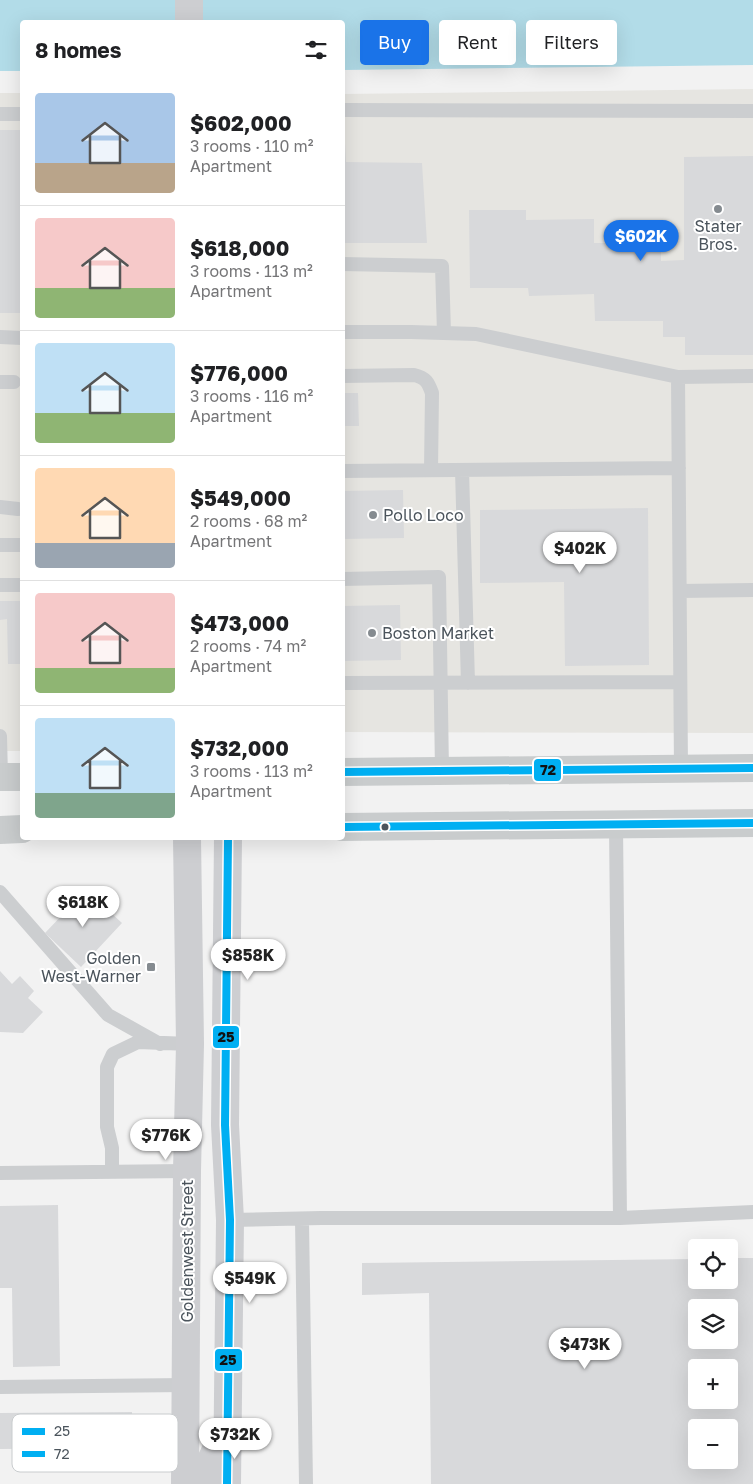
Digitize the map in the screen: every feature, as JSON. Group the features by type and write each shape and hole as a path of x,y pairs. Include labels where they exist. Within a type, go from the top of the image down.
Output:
{"main road":[{"path":"189,0 189,20"},
{"path":"345,772 753,768"},
{"path":"0,777 20,777"},
{"path":"345,827 753,823"},
{"path":"0,830 20,829"},
{"name":"Goldenwest Street","path":"186,1484 187,1171 190,1044 188,840"},
{"path":"227,1484 230,1220 225,1125 228,840"},
{"path":"201,1484 217,1450 227,1420"}],"lane":[{"path":"345,110 753,111"},
{"path":"0,114 20,114"},
{"path":"345,264 442,266 444,333"},
{"path":"345,332 476,334 678,377 753,376"},
{"path":"0,338 20,338"},
{"path":"345,376 414,375 424,377 432,393 430,470"},
{"path":"678,377 681,770"},
{"path":"345,471 679,468"},
{"path":"462,470 468,682"},
{"path":"0,507 18,509"},
{"path":"0,545 20,545"},
{"path":"345,579 439,577 442,771"},
{"path":"0,585 20,585"},
{"path":"680,591 753,590"},
{"path":"345,683 680,682"},
{"path":"0,736 0,777"},
{"path":"616,825 620,1218"},
{"path":"0,892 108,1015 160,1044"},
{"path":"112,1172 112,1148 107,1127 107,1067 113,1054 138,1042 190,1044"},
{"path":"0,1172 187,1171"},
{"path":"230,1220 620,1218 753,1212"},
{"path":"302,1220 306,1484"},
{"path":"0,1387 186,1385"}],"shaded area":[{"path":"753,89 753,733 345,732 345,94"},
{"path":"0,93 20,93 20,751 0,751"}],"water":[{"path":"0,0 753,0 753,65 345,70 345,20 20,20 20,71 0,71"}],"building":[{"path":"0,130 20,130 20,313 0,313"},
{"path":"345,143 346,162 422,163 427,243 345,243"},
{"path":"753,156 753,355 685,355 685,337 663,337 663,321 595,321 594,294 529,296 528,288 470,288 469,210 526,210 526,220 594,219 594,243 661,243 661,261 684,260 684,157"},
{"path":"345,393 358,393 359,426 345,426"},
{"name":"Pollo Loco","path":"403,490 404,538 345,539 345,491"},
{"path":"648,508 649,665 565,666 564,582 480,583 480,510"},
{"path":"0,601 20,601 20,664 8,664 7,619 0,620"},
{"name":"Boston Market","path":"400,605 401,660 345,661 345,606"},
{"path":"86,890 122,923 81,967 45,933"},
{"path":"0,971 12,984 20,976 34,991 28,998 43,1012 23,1033 0,1032"},
{"path":"58,1205 60,1366 13,1367 12,1288 0,1288 0,1206"},
{"path":"738,1258 753,1258 753,1484 431,1484 429,1293 362,1295 362,1263 688,1259 688,1289 738,1289"},
{"path":"132,1412 132,1414 12,1414 12,1449 0,1449 0,1413"}],"transit line":[{"name":"72","path":"345,772 753,768"},
{"name":"72","path":"345,827 753,823"},
{"name":"25","path":"227,1484 230,1220 225,1125 228,840"}],"place":[{"name":"Stater Bros.","path":"718,209"},
{"name":"Pollo Loco","path":"373,515"},
{"name":"Boston Market","path":"372,633"},
{"name":"Golden West-Warner","path":"151,967"}]}
